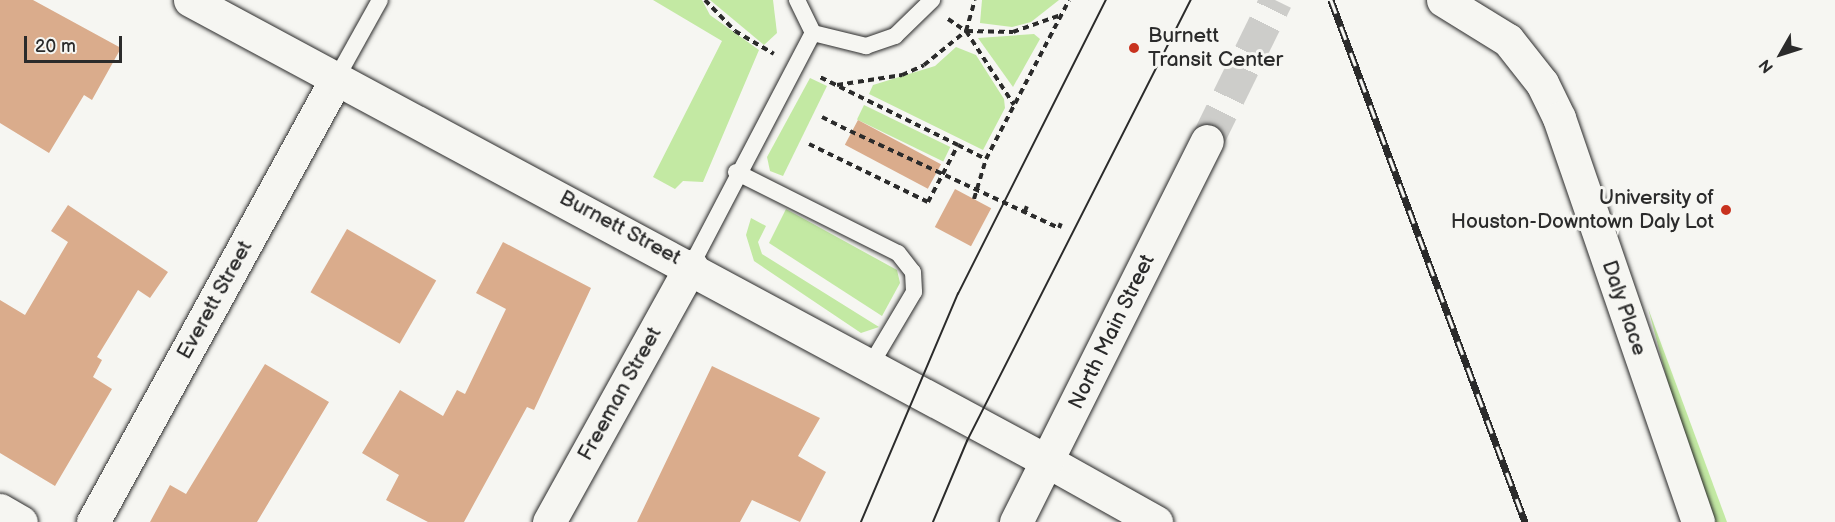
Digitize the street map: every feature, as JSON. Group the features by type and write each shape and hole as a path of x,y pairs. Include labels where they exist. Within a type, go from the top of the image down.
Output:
{"street":[{"name":"Burnett Street","path":"190,0 692,266 1156,522"},
{"name":"Daly Place","path":"1443,0 1508,40 1546,92 1698,522"},
{"name":"Everett Street","path":"93,522 336,79"},
{"name":"North Main Street","path":"1016,522 1208,141"},
{"name":"Freeman Street","path":"549,522 692,266"},
{"path":"0,510 21,522"}],"lane":[{"path":"336,79 380,0"},
{"path":"797,0 813,33"},
{"path":"813,33 866,45 895,36 932,0"},
{"path":"692,266 736,172 813,33"},
{"path":"736,172 898,253 913,272 914,292 870,366"}],"path":[{"path":"705,0 735,32 795,65 987,159"},
{"path":"837,85 902,75 934,58 966,31 975,0"},
{"path":"980,189 974,199 987,159 1069,0"},
{"path":"966,31 1013,32 1061,15"},
{"path":"966,31 1014,106"},
{"path":"822,117 1026,208 1059,228 1061,223"},
{"path":"809,144 928,202 958,145"}],"green space":[{"path":"653,0 702,0 710,15 759,50 703,182 683,181 675,189 653,177 722,41"},
{"path":"710,0 773,0 777,33 764,45"},
{"path":"982,0 1059,0 1031,22 1012,27 980,23"},
{"path":"1034,34 1040,39 1013,87 978,38"},
{"path":"956,47 976,55 1004,99 1005,108 983,150 869,94 873,85 935,66"},
{"path":"810,78 827,86 783,176 770,171 767,157"},
{"path":"864,105 950,147 943,161 857,119"},
{"path":"786,209 897,270 900,283 882,316 769,243"},
{"path":"751,218 766,226 758,242 762,254 879,327 861,333 754,261 746,235"},
{"path":"1648,308 1727,522 1714,522 1676,413"}],"building":[{"path":"0,0 33,0 121,48 92,100 84,95 49,153 0,123"},
{"path":"858,120 941,164 928,189 845,145"},
{"path":"955,189 991,208 971,246 935,227"},
{"path":"68,205 168,272 150,298 138,290 97,357 102,360 93,377 112,389 55,486 0,453 0,300 25,315 68,242 51,231"},
{"path":"347,229 436,280 400,344 310,292"},
{"path":"503,242 591,288 534,410 527,407 464,522 428,522 386,500 399,475 362,453 400,390 443,416 457,390 465,394 506,309 476,293"},
{"path":"265,364 329,402 257,522 150,522 170,485 186,494"},
{"path":"712,366 820,418 798,456 826,472 800,522 752,500 740,522 637,522"}],"tunnel":[{"path":"1207,141 1276,0"}],"tram line":[{"path":"861,522 958,294 1106,0"},
{"path":"933,522 967,441 1191,0"}],"railway":[{"path":"1331,0 1525,522"}],"place":[{"name":"Burnett Transit Center","path":"1134,48"},
{"name":"University of Houston-Downtown Daly Lot","path":"1726,210"}]}
